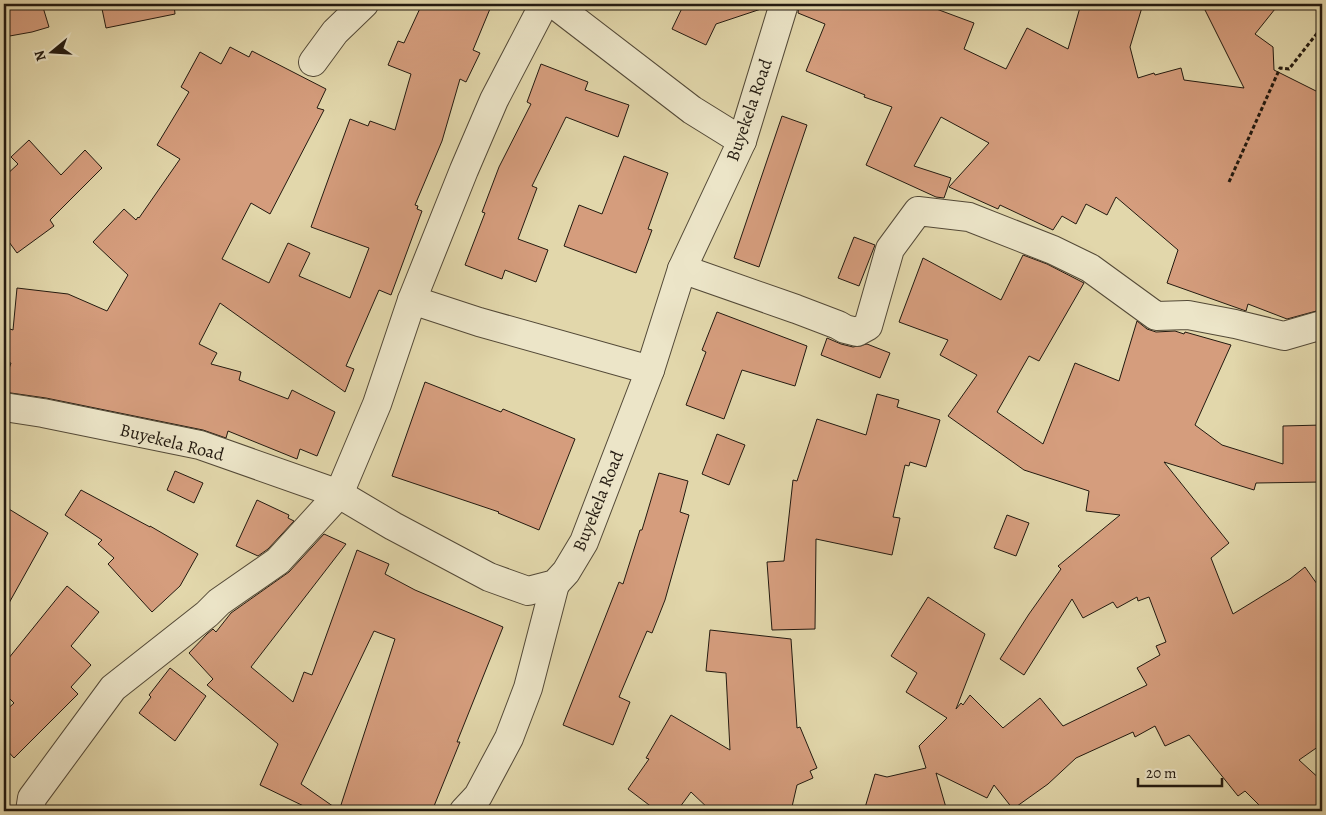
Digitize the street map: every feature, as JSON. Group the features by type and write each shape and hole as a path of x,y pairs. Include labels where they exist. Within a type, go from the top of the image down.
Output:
{"street":[{"path":"312,62 335,32 364,4"},
{"path":"30,811 32,798 113,688 207,614 219,602 278,561 339,494 377,404 412,300 464,170 494,100 544,4"},
{"path":"554,4 692,110 742,141"},
{"name":"Buyekela Road","path":"4,407 43,413 200,445 339,494 393,526 489,577 528,591 555,584 566,572 584,542 650,370 682,270 742,141 784,4"},
{"path":"682,270 857,332 868,326 890,249 918,211 970,217 1053,250 1090,268 1156,316 1188,315 1284,336 1322,326"},
{"path":"412,300 479,322 650,370"},
{"path":"464,811 478,796 509,738 528,688 555,584"}],"path":[{"path":"1230,182 1280,68 1290,69 1322,27"}],"building":[{"path":"4,4 42,4 49,27 4,37"},
{"path":"101,4 174,4 175,14 106,28"},
{"path":"422,4 492,4 473,50 480,53 466,82 460,79 442,141 415,205 418,206 417,209 422,211 391,295 379,290 346,366 354,369 345,392 220,303 199,344 217,353 211,364 241,372 239,380 288,399 292,390 335,412 317,456 300,449 297,459 228,431 226,438 203,430 46,398 4,392 4,383 11,363 4,362 4,327 13,330 17,288 68,294 107,311 128,275 93,242 124,209 136,220 139,218 180,159 157,145 189,92 181,87 200,52 221,64 230,47 249,57 252,51 326,89 317,108 324,110 270,214 251,203 222,259 269,283 288,243 310,253 299,276 350,298 369,248 311,227 350,119 368,126 370,121 395,130 411,74 388,65 398,41 404,43"},
{"path":"684,4 763,4 764,8 716,24 706,45 672,29"},
{"path":"799,4 923,4 974,23 964,49 1006,69 1027,28 1068,49 1081,4 1143,4 1130,47 1138,78 1181,68 1184,80 1244,88 1202,4 1279,4 1255,34 1273,47 1274,70 1322,94 1322,305 1320,310 1287,319 1248,304 1246,311 1167,283 1178,250 1116,197 1107,215 1086,204 1076,224 1062,216 1053,230 1000,205 998,209 949,187 989,143 941,117 914,166 951,178 944,198 936,197 866,165 892,107 864,97 865,95 806,71 825,24 798,13"},
{"path":"541,64 588,82 585,90 629,105 618,137 566,117 532,186 537,188 518,239 548,250 536,282 505,270 502,279 465,265 485,213 482,212 499,167 531,104 527,102"},
{"path":"782,116 807,125 759,267 734,258"},
{"path":"29,140 61,175 85,150 102,168 50,220 54,226 17,253 4,235 4,177 18,164 11,157"},
{"path":"624,156 668,173 648,229 652,230 636,273 564,246 579,205 602,214"},
{"path":"854,237 875,245 859,286 838,278"},
{"path":"1023,255 1047,264 1084,283 1039,361 1029,356 997,412 1043,444 1075,363 1119,381 1137,321 1147,329 1156,332 1175,331 1184,334 1185,332 1231,345 1195,425 1222,445 1283,464 1283,426 1322,425 1322,482 1256,483 1254,490 1164,462 1229,543 1211,558 1233,614 1290,579 1305,567 1322,591 1322,744 1299,760 1322,781 1322,811 1265,811 1245,791 1238,796 1189,735 1165,746 1155,726 1135,737 1133,732 1076,758 1048,784 1013,809 994,785 987,798 936,773 947,811 864,811 875,774 887,777 926,768 919,746 947,718 906,692 917,673 891,656 928,597 985,634 956,709 961,703 963,705 970,695 1003,728 1040,698 1063,726 1147,685 1137,668 1160,655 1156,646 1166,642 1149,597 1138,601 1137,597 1117,608 1113,602 1083,618 1072,599 1024,675 1000,659 1061,569 1058,566 1120,515 1086,511 1089,491 1024,470 948,416 977,375 940,355 948,340 899,322 923,258 1001,300"},
{"path":"717,312 807,346 795,386 742,370 724,419 686,405 706,352 702,350"},
{"path":"827,338 853,347 867,344 890,353 880,378 821,355"},
{"path":"425,382 501,412 503,409 575,439 539,530 499,512 392,476"},
{"path":"877,394 899,400 897,407 940,420 926,467 910,462 909,466 905,465 893,517 900,518 892,555 816,539 815,629 772,630 767,562 784,561 793,480 797,481 817,419 866,435"},
{"path":"717,434 745,445 729,485 702,474"},
{"path":"175,471 203,483 194,503 167,490"},
{"path":"659,473 688,481 680,512 689,515 665,600 652,633 647,631 619,697 630,702 613,745 563,725 619,582 623,584"},
{"path":"81,490 150,526 198,554 180,586 152,612 108,564 114,558 98,544 102,540 65,515"},
{"path":"257,500 289,515 288,518 294,521 268,549 258,556 236,546"},
{"path":"4,506 48,533 4,612"},
{"path":"1007,515 1029,523 1016,556 994,548"},
{"path":"324,534 346,544 251,667 293,702 304,672 312,675 357,550 389,564 385,574 415,590 503,627 457,742 460,742 432,811 339,811 395,639 374,631 301,784 337,809 335,811 314,811 260,785 278,744 207,685 213,679 189,653 213,629 216,632 231,613 289,572"},
{"path":"67,586 99,612 71,646 91,665 71,687 78,694 14,758 4,747 4,712 14,703 4,693 4,664"},
{"path":"710,630 791,639 797,728 800,727 817,768 810,771 813,778 797,785 791,811 711,811 691,792 677,811 657,811 628,789 649,759 646,758 671,715 730,750 726,673 706,671"},
{"path":"170,668 206,696 175,741 139,713 151,697 149,695"}]}
